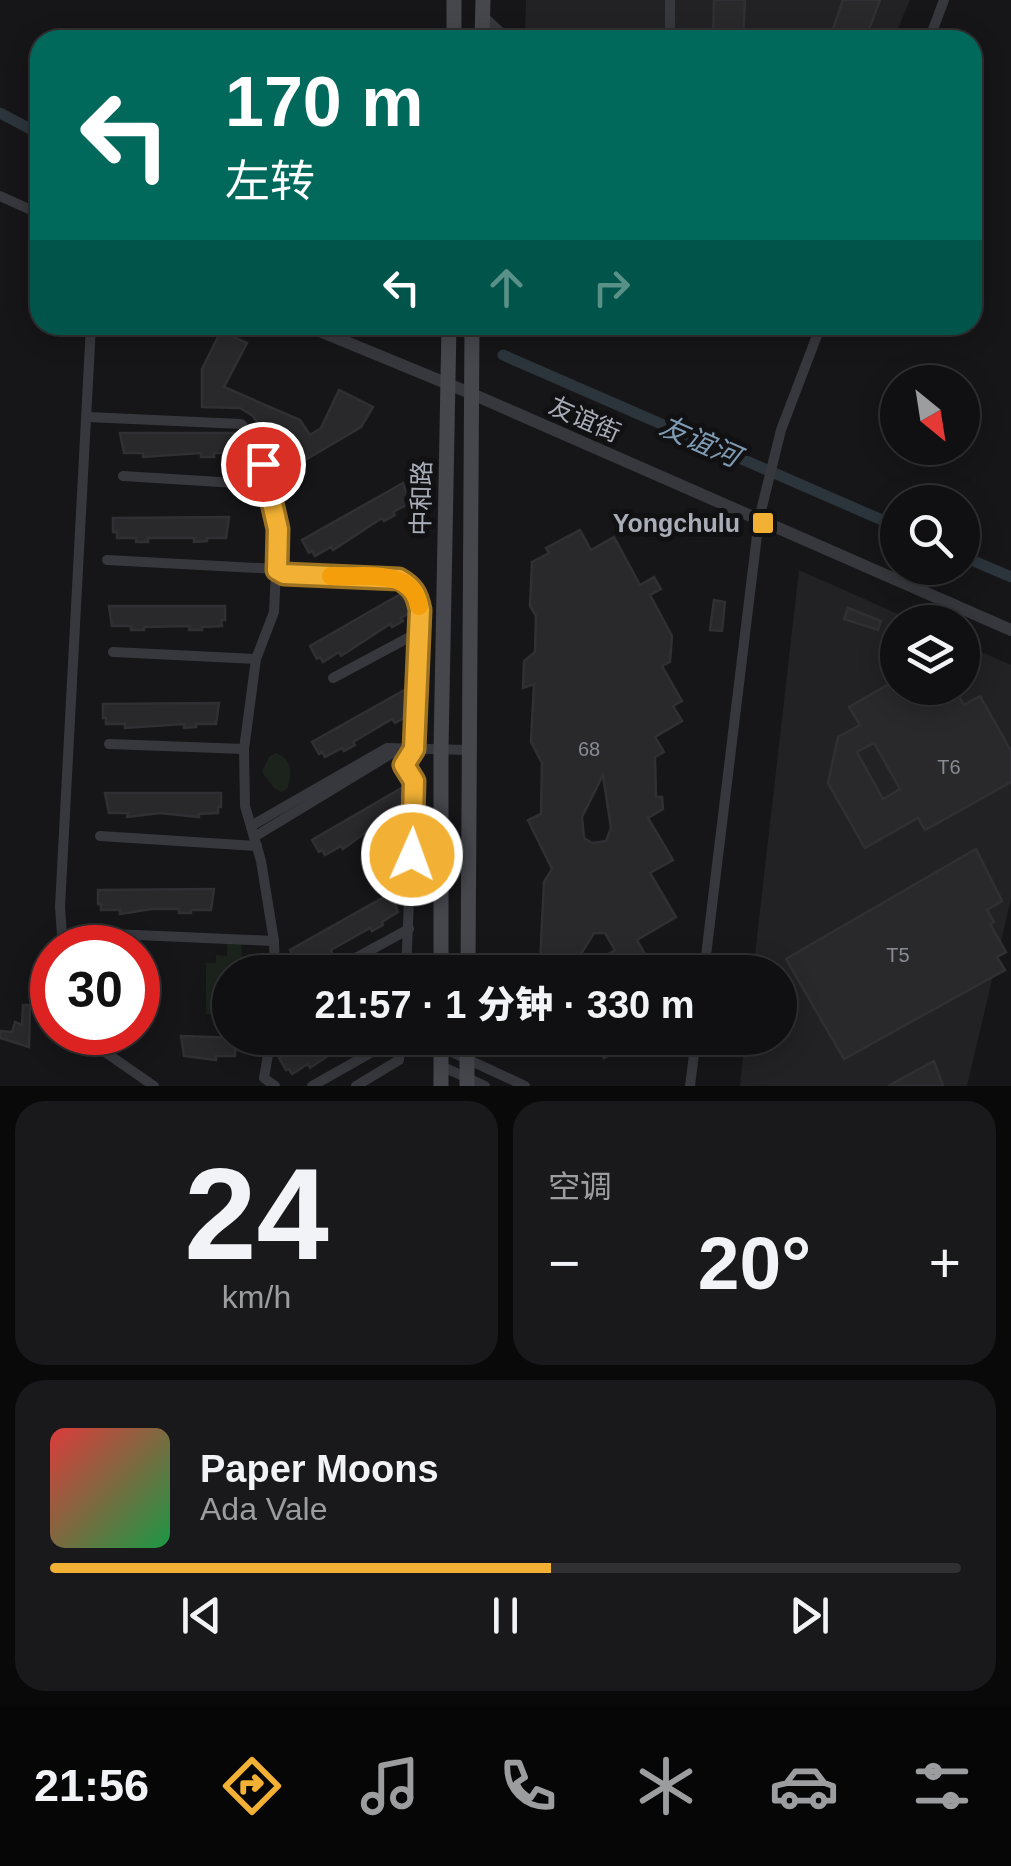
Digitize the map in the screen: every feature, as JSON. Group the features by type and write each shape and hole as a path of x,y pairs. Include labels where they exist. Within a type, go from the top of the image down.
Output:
{"main road":[{"path":"454,0 454,30"},
{"name":"中和路","path":"442,955 441,750 450,335"},
{"name":"中和路","path":"468,955 472,335"},
{"path":"442,1055 442,1086"},
{"path":"467,1055 467,1082"}],"street":[{"path":"670,0 670,30"},
{"path":"933,30 944,0"},
{"path":"483,8 496,30"},
{"path":"0,196 30,210"},
{"path":"61,925 90,335"},
{"name":"友谊街","path":"329,335 1011,630"},
{"path":"706,955 759,520 782,430 817,335"},
{"path":"88,417 240,424 258,442 278,529 277,570 274,612 256,659 244,750 245,806 254,836 274,955"},
{"path":"123,476 268,485"},
{"path":"107,560 399,579 410,586 417,596 419,632 414,749 404,765 414,781 407,955"},
{"path":"334,678 419,632"},
{"path":"113,652 256,659"},
{"path":"108,744 244,750"},
{"path":"100,836 254,836 388,748 469,750"},
{"path":"361,955 409,929"},
{"path":"160,936 274,941"},
{"path":"109,1055 154,1086"},
{"path":"268,1055 264,1078 275,1086"},
{"path":"312,1086 368,1055"},
{"path":"356,1086 398,1060 398,1055"},
{"path":"460,1055 525,1086"},
{"path":"690,1086 694,1055"},
{"path":"442,1066 467,1082 485,1086"}],"shaded area":[{"path":"526,0 910,0 897,30 525,30"},
{"path":"799,570 880,606 880,705 980,705 980,651 1011,665 1011,899 967,1086 740,1086 743,1055 797,1055 797,955 755,955"},
{"path":"276,753 290,768 287,789 281,792 262,772 269,757"},
{"path":"227,939 241,939 242,955 227,955"},
{"path":"206,963 212,963 212,1015 206,1014"}],"building":[{"path":"714,0 745,0 744,30 713,30"},
{"path":"843,0 880,0 869,30 832,30"},
{"path":"219,335 247,343 224,387 300,420 310,435 321,428 339,390 373,407 361,427 288,470 253,416 240,408 202,407 202,369"},
{"path":"120,433 236,433 236,447 233,453 214,453 214,457 201,457 201,453 143,457 143,453 124,453"},
{"path":"403,483 410,503 393,512 395,515 384,521 382,518 333,550 331,547 315,556 312,551 309,553 302,540"},
{"path":"229,517 226,538 207,541 148,538 148,542 136,542 136,538 117,538 117,532 113,532 113,518"},
{"path":"580,530 591,550 614,537 640,585 654,577 661,589 650,595 672,636 670,662 662,666 682,701 673,706 682,721 655,737 664,752 655,757 656,797 662,797 663,809 648,818 673,860 650,873 676,917 637,940 645,955 606,955 615,950 605,933 594,933 582,955 540,955 544,882 552,869 528,820 541,814 542,763 531,742 534,684 523,688 524,661 535,652 536,616 530,606 532,562 549,553 546,548","holes":["603,775 611,828 606,841 592,843 584,838 582,817"]},
{"path":"404,592 411,612 401,618 403,621 392,627 390,624 341,656 339,652 323,662 320,657 317,659 310,646"},
{"path":"714,600 725,602 722,631 710,630"},
{"path":"109,606 225,606 225,620 221,620 222,626 202,630 189,630 190,626 131,630 131,626 112,626"},
{"path":"848,608 880,621 880,624 878,630 844,619"},
{"path":"408,688 406,717 395,723 392,719 344,751 342,748 325,757 322,752 319,754 312,742"},
{"path":"880,689 880,705 980,705 980,696 1011,751 1011,782 925,830 918,818 865,848 828,783 838,737 860,725 849,707","holes":["874,743 900,789 883,799 857,752"]},
{"path":"219,703 216,724 196,727 184,728 184,724 125,728 125,724 106,724 103,718 103,704"},
{"path":"405,786 404,814 395,820 393,816 343,849 341,846 325,855 322,850 319,852 312,840"},
{"path":"105,793 221,793 221,807 218,813 199,817 160,813 127,817 128,813 109,813"},
{"path":"976,849 1002,901 987,910 994,922 990,924 1006,952 997,957 1005,970 844,1059 797,978 797,955 793,955"},
{"path":"214,889 211,910 191,913 152,909 120,914 120,910 101,910 98,904 98,890"},
{"path":"391,893 398,912 383,925 372,931 370,928 331,950 329,955 293,955 290,950"},
{"path":"23,1005 30,1005 29,1047 0,1038 0,1031 12,1032 15,1022 22,1025"},
{"path":"181,1036 212,1037 212,1055 235,1055 216,1056 216,1060 184,1056"},
{"path":"284,1055 329,1055 292,1074 279,1058"},
{"path":"934,1061 943,1086 888,1086"}],"waterway":[{"name":"友谊河","path":"0,113 30,129"},
{"name":"友谊河","path":"503,355 880,519"},
{"name":"友谊河","path":"980,564 1011,577"}],"slow traffic":[{"path":"331,576 399,579 410,586 419,606"}],"place":[{"name":"Yongchulu","path":"763,523"}],"route":[{"path":"263,464 278,529 277,570 284,574 399,579 417,596 420,610 414,749 404,765 414,781 412,855"}]}
